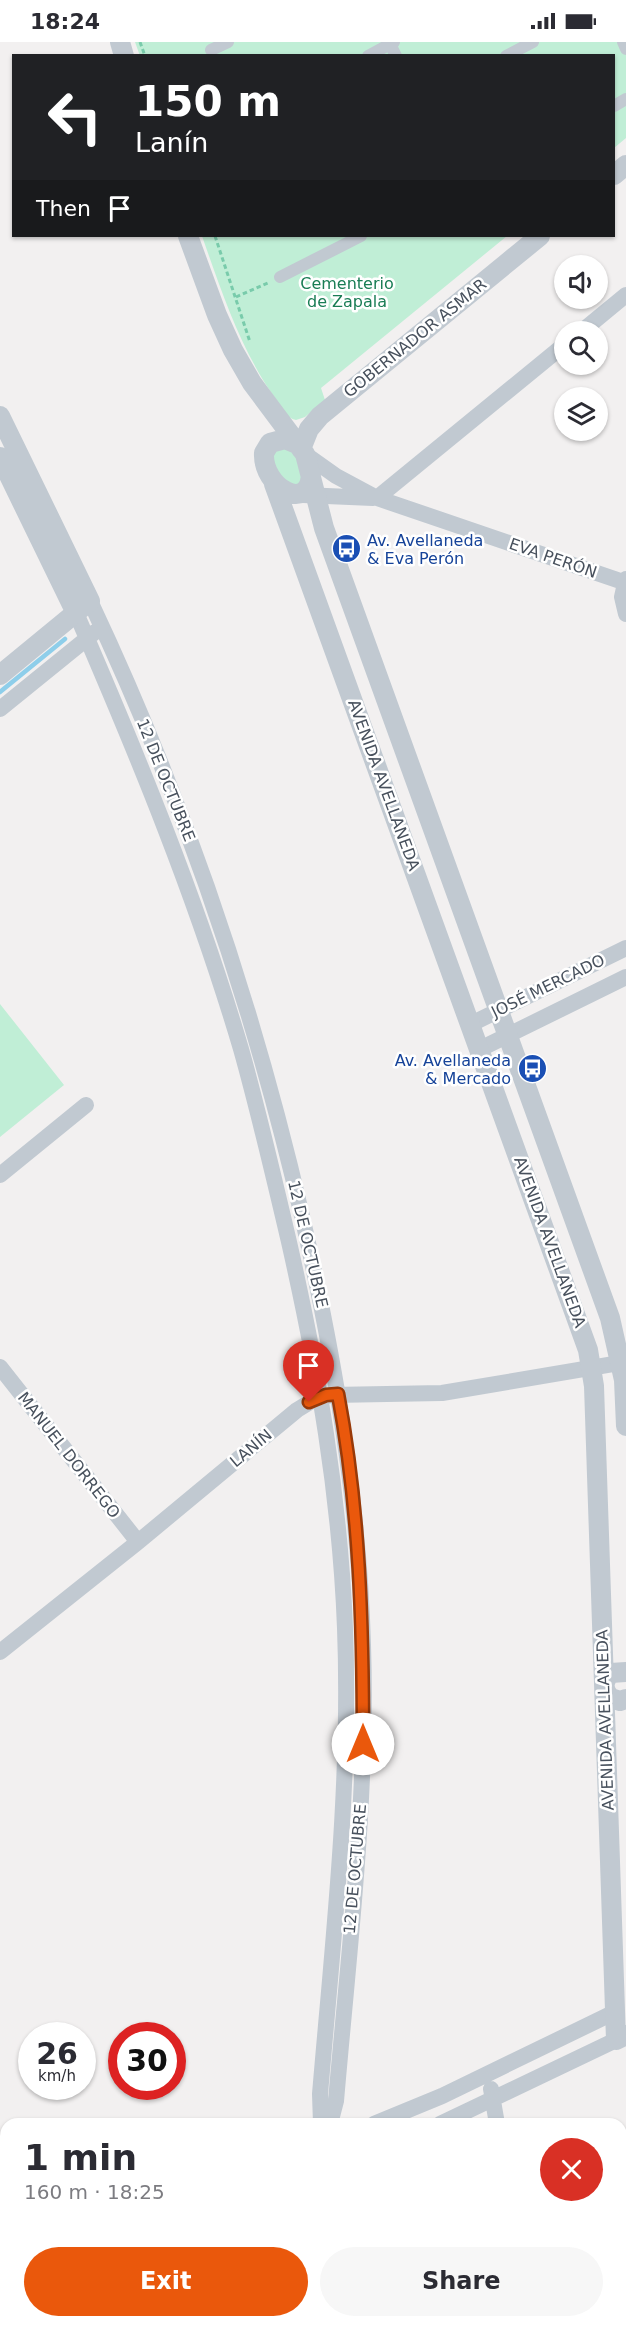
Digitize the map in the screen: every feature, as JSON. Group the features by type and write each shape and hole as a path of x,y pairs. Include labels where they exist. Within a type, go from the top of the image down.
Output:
{"street":[{"path":"211,50 228,42"},
{"path":"510,54 533,42"},
{"path":"623,42 626,49"},
{"path":"373,54 392,46"},
{"name":"AVENIDA AVELLANEDA","path":"189,237 232,350 252,383 301,449 311,474 324,528 610,1318 624,1363 626,1426"},
{"path":"280,277 359,237"},
{"name":"GOBERNADOR ASMAR","path":"301,449 309,429 320,416 539,237"},
{"path":"594,321 626,295"},
{"path":"377,498 554,353"},
{"name":"12 DE OCTUBRE","path":"0,416 83,607 87,639 173,848 237,1036 270,1157 304,1308 329,1449 345,1623 344,1797 320,2094 321,2118"},
{"name":"AVENIDA AVELLANEDA","path":"301,449 280,439 266,447 264,466 283,489 471,1024 582,1331 592,1368 621,2037"},
{"name":"EVA PERÓN","path":"301,449 336,476 377,498 625,581"},
{"name":"12 DE OCTUBRE","path":"0,457 83,607 102,626 193,845 249,1012 285,1143 320,1293 352,1488 363,1646 363,1744 336,2101 332,2118"},
{"path":"283,489 303,490 311,474"},
{"name":"EVA PERÓN","path":"283,489 315,496 377,498"},
{"path":"625,581 622,597 626,614"},
{"path":"0,675 83,607"},
{"path":"0,709 102,626"},
{"name":"JOSÉ MERCADO","path":"471,1024 626,948"},
{"name":"JOSÉ MERCADO","path":"480,1049 626,977"},
{"path":"0,1175 86,1105"},
{"name":"LANÍN","path":"0,1652 138,1542 297,1410 320,1397 338,1394 442,1393 624,1363"},
{"name":"MANUEL DORREGO","path":"0,1367 138,1542"},
{"path":"626,1672 611,1673 604,1686 611,1698 620,1701 626,1699"},
{"path":"389,2118 425,2104 620,2010"},
{"path":"453,2118 621,2037"},
{"path":"488,2074 496,2118"}],"path":[{"path":"215,237 250,345"},
{"path":"236,297 280,277"}],"green space":[{"path":"135,42 626,42 626,138 615,147 615,54 139,54"},
{"name":"Cementerio de Zapala","path":"202,237 506,237 321,388 325,400 305,417 296,420 283,410 264,382 243,342"},
{"path":"281,443 301,457 301,483 291,486 272,470 272,448"},
{"path":"0,1004 64,1085 0,1137"}],"waterway":[{"path":"0,692 65,639"}],"place":[{"name":"Av. Avellaneda & Eva Perón","path":"346,549"},
{"name":"Av. Avellaneda & Mercado","path":"532,1069"}],"route":[{"path":"309,1402 326,1395 338,1394 349,1459 363,1646 363,1744"}]}
